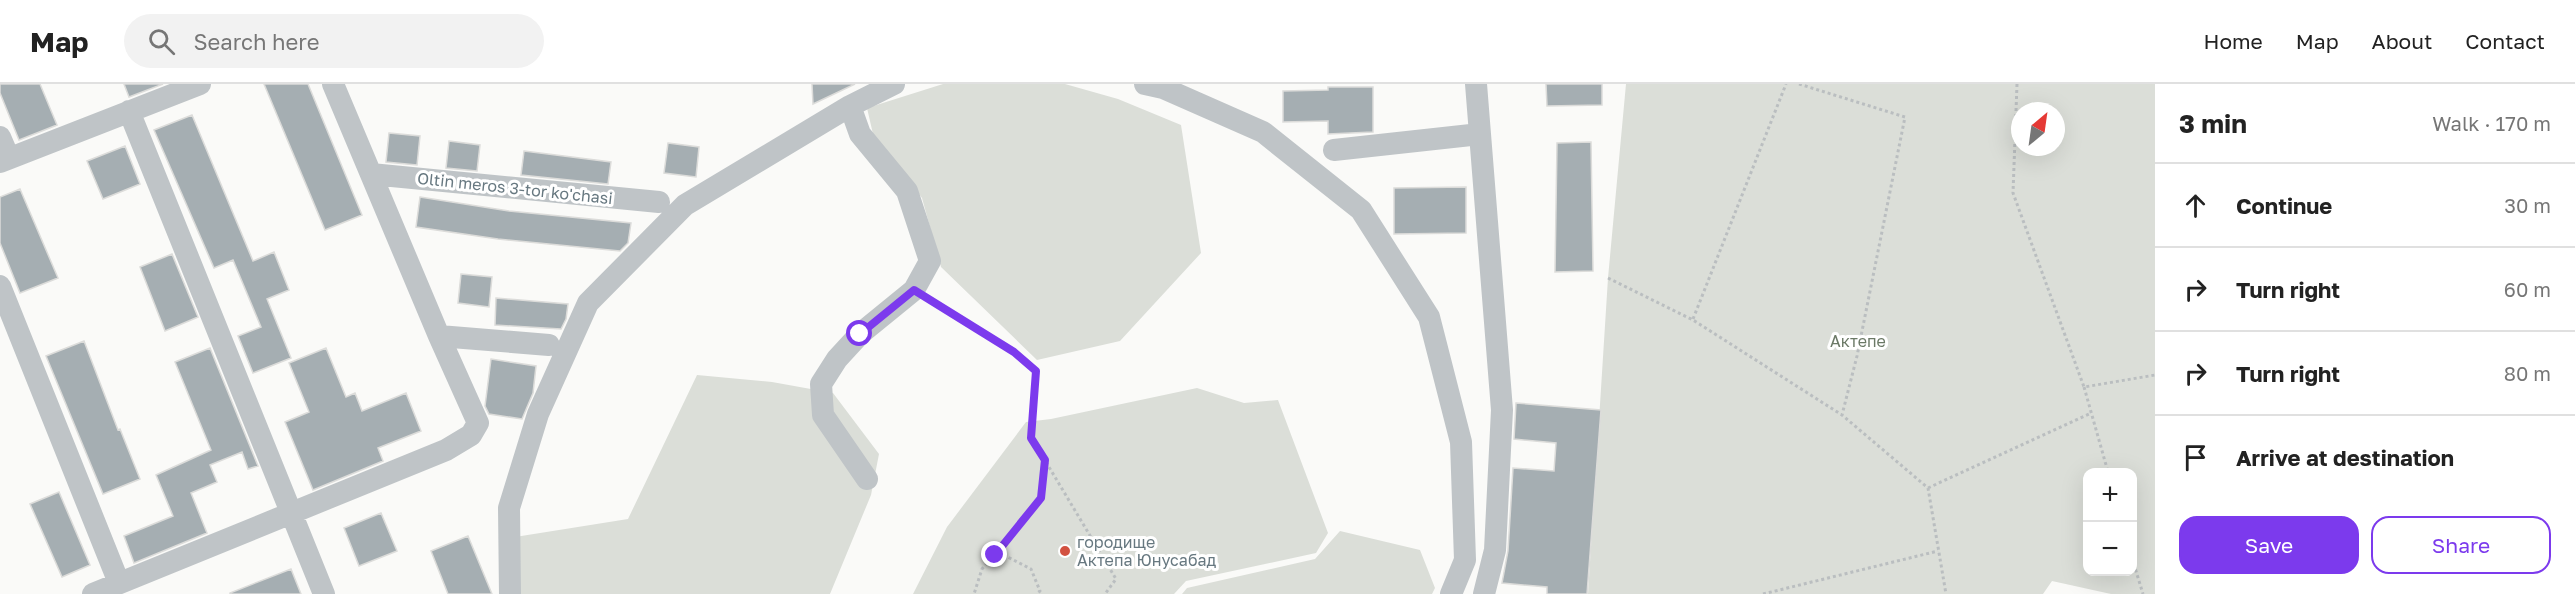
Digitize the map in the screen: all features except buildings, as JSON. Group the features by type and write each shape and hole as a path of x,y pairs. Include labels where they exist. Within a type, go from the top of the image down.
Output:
{"street":[{"path":"93,594 446,450 471,435 478,423 333,84"},
{"path":"510,594 509,508 538,414 588,303 685,205 850,106 894,84"},
{"path":"1145,84 1163,88 1263,132 1361,210 1430,317 1461,441 1465,560 1451,594"},
{"path":"1476,84 1502,410 1495,550 1484,594"},
{"path":"0,137 4,160 192,85"},
{"path":"850,106 860,134 907,191 930,261 914,290 860,334 837,359 821,384 823,415 867,479"},
{"path":"129,111 293,512 324,594"},
{"path":"1335,150 1480,134"},
{"name":"Oltin meros 3-tor ko'chasi","path":"371,174 659,202"},
{"path":"0,286 119,583"},
{"path":"439,336 549,345"}],"path":[{"path":"1693,320 1786,84"},
{"path":"1799,84 1905,117 1857,356 1842,415"},
{"path":"2017,84 2013,193 2084,387 2107,468"},
{"path":"1608,278 1693,320 1842,415 1928,489 1946,594"},
{"path":"914,290 1014,352 1036,371 1031,438 1116,579 1106,594"},
{"path":"2084,387 2155,375"},
{"path":"1928,489 2091,413"},
{"path":"974,594 982,569 1041,498 1045,460"},
{"path":"1763,594 1938,551"},
{"path":"998,552 1031,569 1040,591 1036,594"},
{"path":"2137,572 2143,594"}],"green space":[{"path":"943,84 1065,84 1118,99 1181,125 1201,253 1120,341 1037,360 941,267 922,198 873,134 867,108"},
{"name":"Актепе","path":"1626,84 2155,84 2155,594 2111,594 2052,581 2043,594 1588,594 1608,278"},
{"path":"697,375 772,382 833,393 879,454 871,495 830,594 518,594 515,537 628,519"},
{"path":"1197,388 1244,403 1278,400 1328,533 1316,553 1186,581 1174,594 913,594 947,527 1026,422 1051,419"},
{"path":"1340,531 1420,550 1435,588 1432,594 1182,594 1187,588 1315,559"}],"place":[{"name":"городище Актепа Юнусабад","path":"1065,551"}],"route":[{"path":"860,334 914,290 1014,352 1036,371 1031,438 1045,460 1041,498 995,555"}]}
